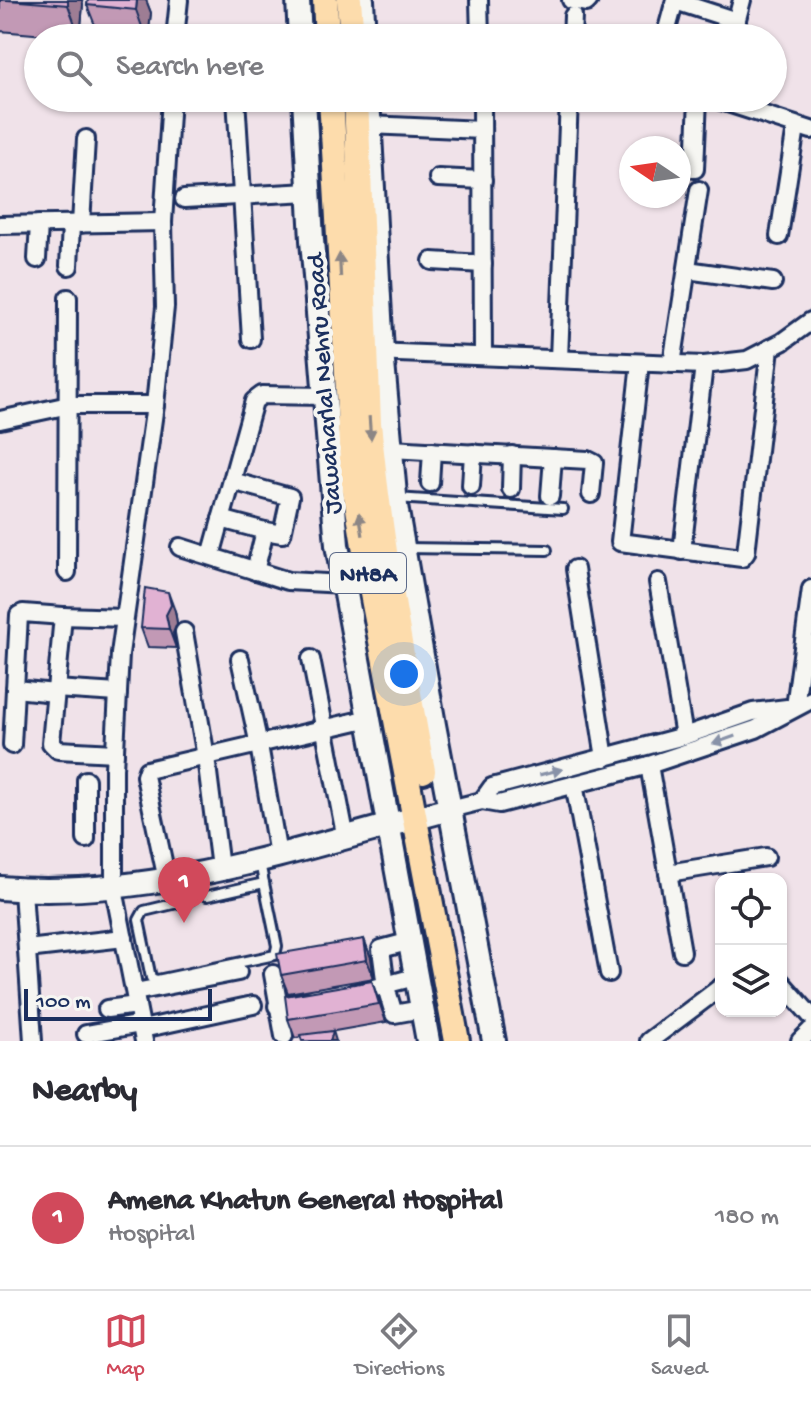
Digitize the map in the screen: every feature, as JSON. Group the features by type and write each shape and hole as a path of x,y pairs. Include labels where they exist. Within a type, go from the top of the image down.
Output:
{"main road":[{"path":"325,0 326,24"},
{"path":"349,0 351,24"},
{"name":"Jawaharlal Nehru Road","path":"332,112 353,477 370,583 432,814 457,1041"},
{"name":"Jawaharlal Nehru Road","path":"357,112 374,352 372,449 386,575 474,1041"}],"street":[{"path":"176,24 179,0"},
{"path":"298,0 299,24"},
{"path":"362,0 363,24"},
{"path":"479,0 480,24"},
{"path":"572,8 589,0"},
{"path":"736,24 742,0"},
{"path":"669,24 675,1 737,21"},
{"path":"142,1031 124,938 126,906 115,805 115,753 124,618 155,405 165,307 163,222 170,112"},
{"path":"237,112 251,339"},
{"path":"305,112 337,545 428,1041"},
{"path":"369,112 374,352 391,449 432,814 494,1041"},
{"path":"482,112 483,356"},
{"path":"559,359 568,112"},
{"path":"695,169 697,112"},
{"path":"755,112 804,128 779,236"},
{"path":"369,125 482,130"},
{"path":"69,266 86,139"},
{"path":"438,178 483,180"},
{"path":"672,364 699,190"},
{"path":"184,199 309,192"},
{"path":"0,225 163,222"},
{"path":"37,259 39,224"},
{"path":"432,261 483,264"},
{"path":"687,270 773,282"},
{"path":"67,572 68,298"},
{"path":"374,352 704,365 747,360 811,321"},
{"path":"640,363 619,539 624,544 742,558 745,555 770,348"},
{"path":"682,551 704,365"},
{"path":"211,556 257,397 325,396"},
{"path":"0,420 69,405 155,405"},
{"path":"391,449 591,461 594,467 591,494"},
{"path":"430,483 432,451"},
{"path":"471,486 473,453"},
{"path":"511,489 512,455"},
{"path":"550,496 553,458"},
{"path":"221,519 282,534 290,497 232,481"},
{"path":"255,571 265,531"},
{"path":"180,547 300,583 344,584"},
{"path":"575,569 605,758"},
{"path":"658,582 684,736"},
{"path":"795,707 811,589"},
{"path":"12,745 19,615 124,618"},
{"path":"63,616 50,733 53,748 115,753"},
{"path":"184,632 206,757 220,868"},
{"path":"240,659 259,745 268,857"},
{"path":"311,659 346,839"},
{"path":"15,689 118,693"},
{"path":"0,888 126,906 167,880 346,839 482,801 499,804 649,765 756,729 811,700"},
{"path":"482,801 492,787 684,736 753,712 795,707"},
{"path":"167,880 145,773 147,770 370,718"},
{"path":"649,765 682,952"},
{"path":"86,780 86,839"},
{"path":"574,784 609,973"},
{"path":"86,805 115,805"},
{"path":"668,873 766,857"},
{"path":"23,890 33,1041"},
{"path":"27,949 124,938"},
{"path":"411,941 381,949 386,987 394,1014 422,1009"},
{"path":"107,1009 136,998 238,972"},
{"path":"273,974 284,1036"},
{"path":"277,1006 386,987 393,981 417,977"},
{"path":"787,989 811,1016"},
{"path":"649,1041 715,992"},
{"path":"86,1034 142,1031 253,1005"},
{"path":"800,1041 811,1030"}],"lane":[{"path":"396,498 563,509"},
{"path":"403,548 547,550"},
{"path":"126,906 139,920 150,975 154,979 275,955 277,946 264,883 268,857"},
{"path":"207,896 264,883"},
{"path":"126,906 144,911 190,900"}],"building":[{"path":"7,0 68,0 68,5"},
{"path":"88,0 137,0 136,10 87,5"},
{"path":"145,588 168,592 171,605 166,615 169,629 141,628"},
{"path":"364,939 367,960 281,975 277,954"},
{"path":"372,981 379,1004 288,1019 285,996"},
{"path":"333,1031 330,1041 302,1041 300,1035"}],"place":[{"name":"Amena Khatun General Hospital","path":"184,923"}]}
